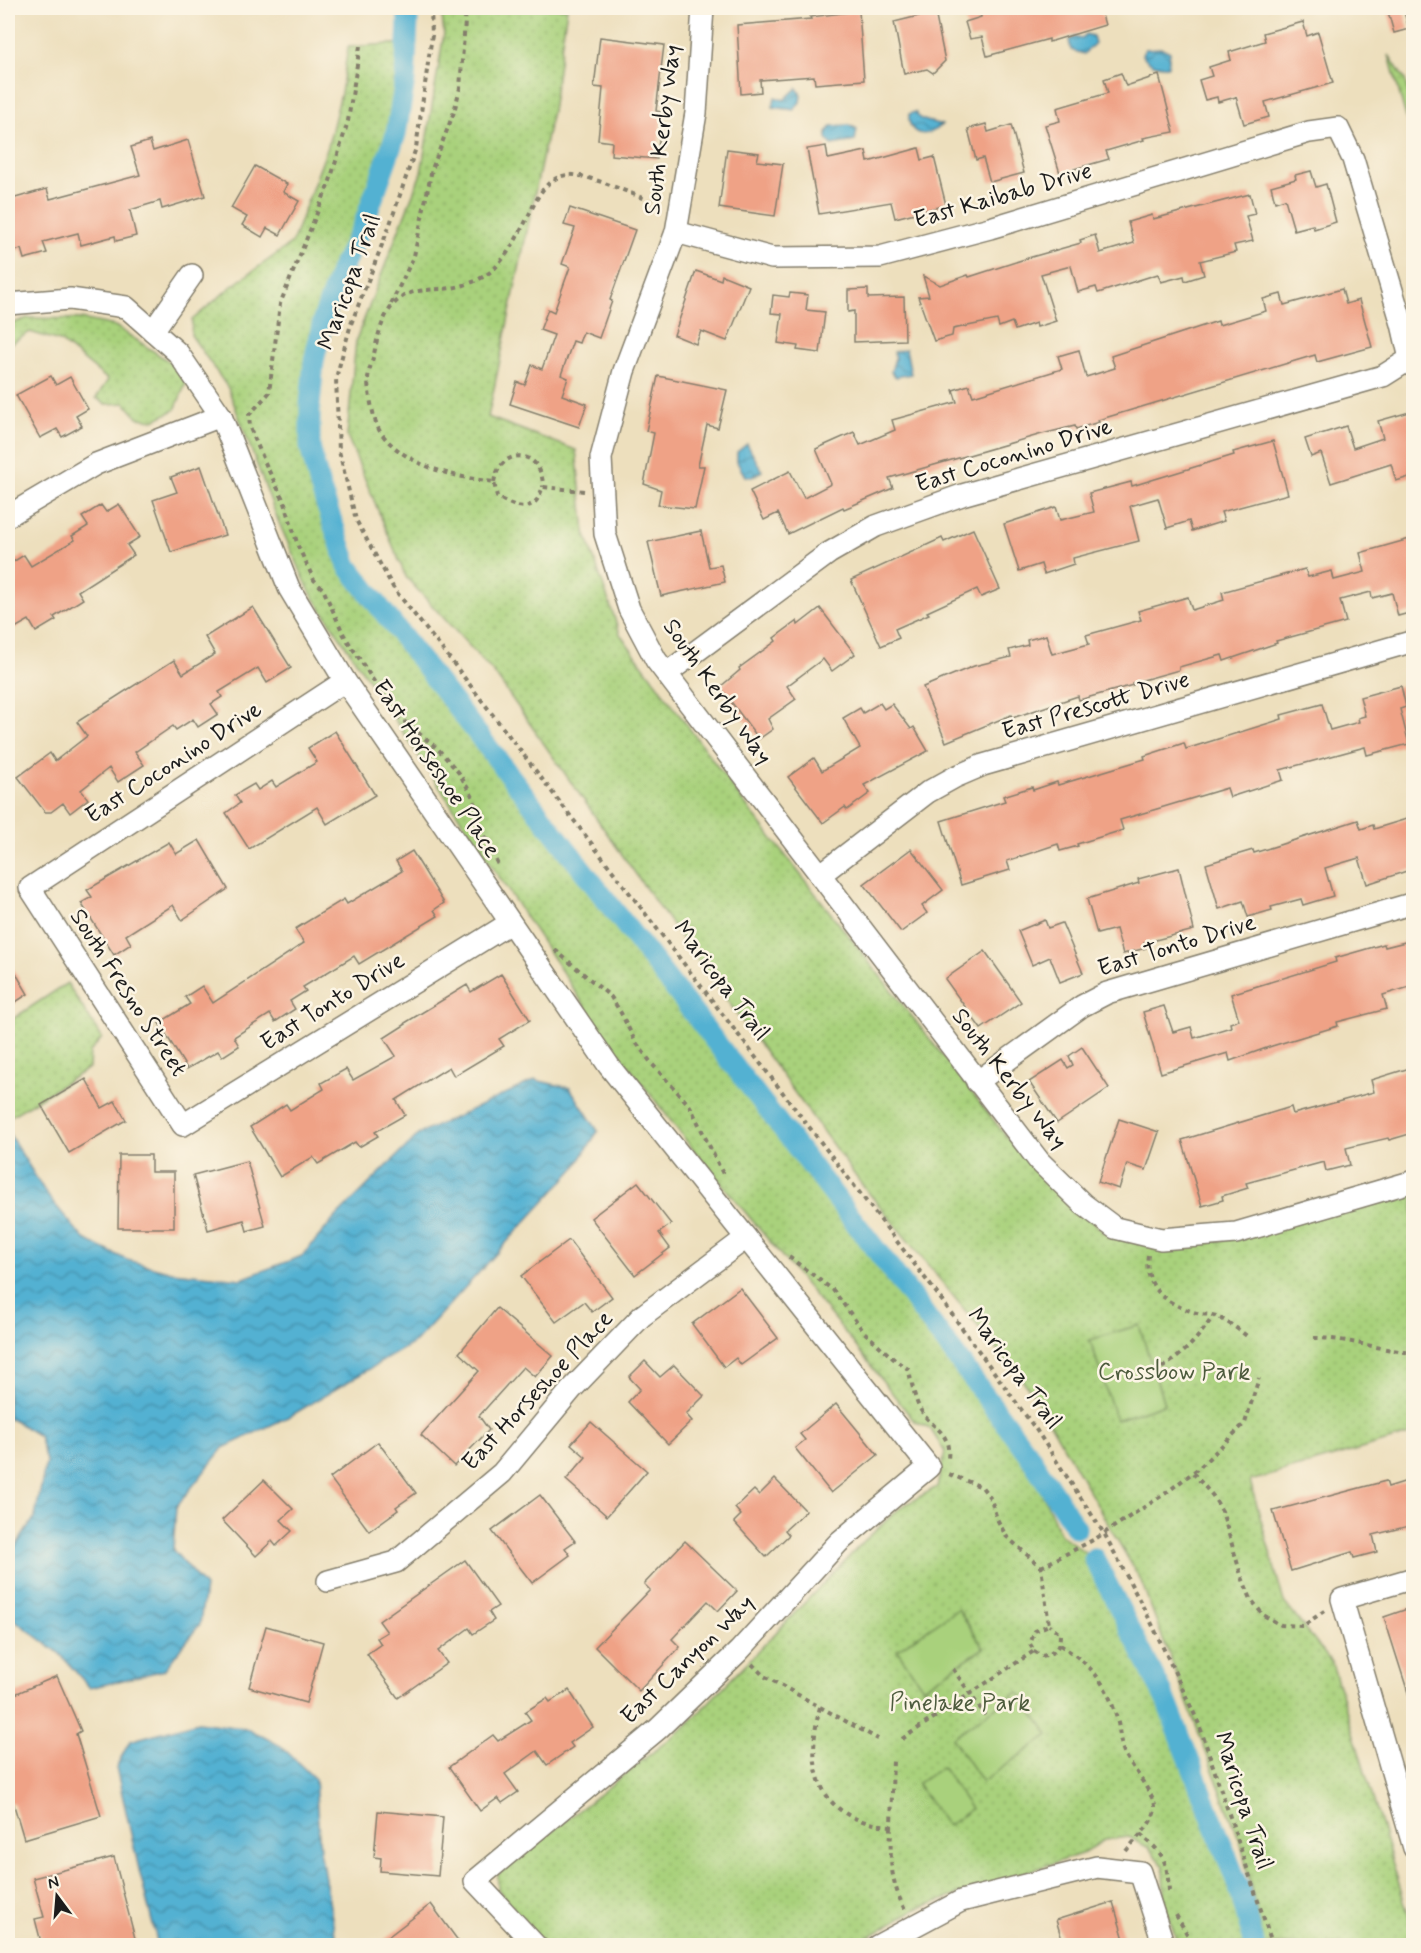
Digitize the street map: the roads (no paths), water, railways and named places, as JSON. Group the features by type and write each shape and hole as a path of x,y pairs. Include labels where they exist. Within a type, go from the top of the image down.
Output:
{"street":[{"name":"South Kerby Way","path":"703,8 696,112 678,222 624,371 601,458 606,534 629,609 656,660 1039,1161 1083,1204 1115,1228 1161,1239 1236,1233 1413,1181"},
{"name":"East Kaibab Drive","path":"678,222 772,258 880,257 990,228 1309,132 1338,128 1353,159 1402,324 1410,359"},
{"path":"153,331 192,275"},
{"name":"East Horseshoe Place","path":"8,304 70,299 126,308 178,353 221,416 290,588 345,681 609,1066 746,1238 938,1470"},
{"name":"East Coconino Drive","path":"666,674 829,553 876,526 962,495 1383,376 1410,359"},
{"path":"8,516 96,464 221,416"},
{"name":"East Prescott Drive","path":"820,875 928,792 983,765 1413,640"},
{"name":"East Coconino Drive","path":"30,888 345,681"},
{"name":"South Fresno Street","path":"30,888 183,1125"},
{"name":"East Tonto Drive","path":"977,1082 1082,1006 1107,993 1413,903"},
{"name":"East Tonto Drive","path":"183,1125 510,923"},
{"name":"East Horseshoe Place","path":"328,1581 396,1562 502,1473 571,1390 642,1316 746,1238"},
{"name":"East Canyon Way","path":"536,1946 475,1881 658,1729 739,1651 839,1542 938,1470"},
{"path":"1412,1836 1342,1599 1413,1578"},
{"path":"877,1946 961,1901 1097,1867 1140,1872 1164,1946"}],"water":[{"path":"1086,34 1093,36 1095,43 1084,54 1071,50 1069,40 1075,37 1081,39"},
{"path":"1162,48 1170,52 1168,66 1153,64 1142,54 1145,49"},
{"path":"797,88 801,95 800,102 794,110 773,107 775,97 784,100"},
{"path":"915,112 924,120 942,125 925,134 915,131 909,114"},
{"path":"849,125 857,129 855,141 832,145 827,139 827,132 831,126"},
{"path":"906,349 911,374 896,377 891,372 895,358 894,352"},
{"path":"747,444 762,471 752,477 745,476 737,462 737,452"},
{"path":"535,1080 570,1088 598,1131 575,1168 415,1342 292,1415 223,1448 176,1507 173,1550 205,1587 200,1624 164,1670 90,1688 59,1653 8,1615 8,1558 35,1517 46,1461 39,1436 14,1420 8,1419 8,1132 47,1195 84,1239 127,1260 172,1272 241,1279 302,1256 334,1219 419,1134"},
{"path":"198,1722 249,1729 281,1746 315,1779 320,1851 337,1945 158,1945 116,1767 130,1741"}],"waterway":[{"path":"407,8 405,80 396,134 363,226 341,269 324,316 314,361 310,405 310,446 320,487 348,566 891,1269 1029,1455 1076,1528"},
{"path":"1094,1558 1166,1700 1239,1888 1255,1946"}],"park label":[{"name":"Crossbow Park","path":"1174,1372"},
{"name":"Pinelake Park","path":"960,1703"}]}
